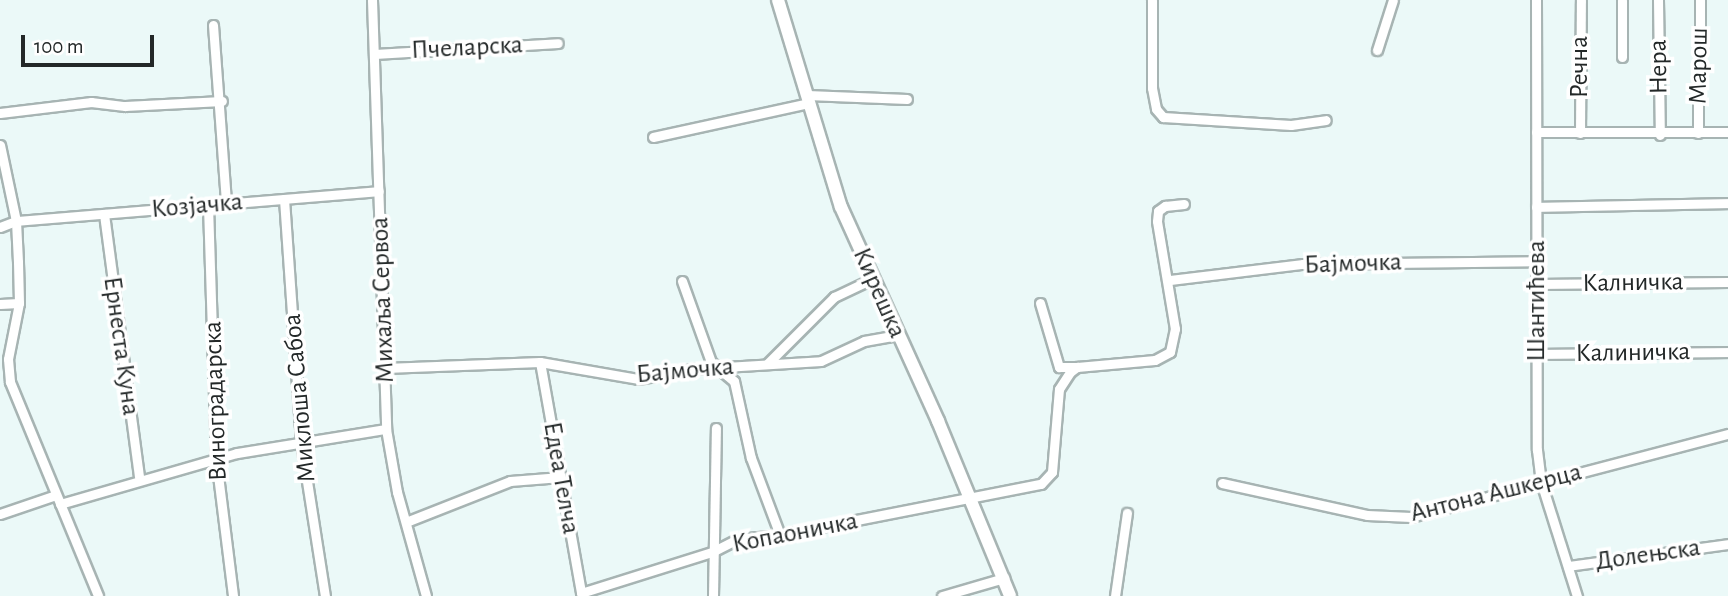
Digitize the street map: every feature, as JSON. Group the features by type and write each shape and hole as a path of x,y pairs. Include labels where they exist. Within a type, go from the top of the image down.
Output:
{"street":[{"name":"Михаља Сервоа","path":"372,0 386,429 406,522 426,596"},
{"name":"Кирешка","path":"778,0 841,207 972,498 1010,596"},
{"path":"1152,0 1152,88 1156,109 1163,117 1291,125 1326,120"},
{"path":"1377,50 1393,0"},
{"name":"Шантићева","path":"1536,0 1536,450 1541,482 1577,596"},
{"name":"Речна","path":"1580,133 1581,0"},
{"path":"1622,0 1622,57"},
{"name":"Нера","path":"1658,0 1660,135"},
{"name":"Марош","path":"1698,133 1700,0"},
{"path":"213,25 222,101 226,204"},
{"name":"Пчеларска","path":"375,54 558,43"},
{"path":"653,137 808,99 907,99"},
{"path":"0,113 91,102 125,106 222,101"},
{"path":"1536,132 1660,135 1728,132"},
{"path":"0,145 16,221 19,303 8,359 10,382 98,596"},
{"name":"Козјачка","path":"0,227 16,221 379,191"},
{"name":"Миклоша Сабоа","path":"284,199 301,443 325,596"},
{"path":"1536,207 1728,203"},
{"path":"1059,367 1155,360 1170,352 1175,329 1158,211 1184,204"},
{"name":"Виноградарска","path":"208,205 216,459 233,596"},
{"name":"Ернеста Куна","path":"104,214 139,478"},
{"name":"Бајмочка","path":"1170,280 1303,264 1536,261"},
{"name":"Бајмочка","path":"385,368 540,362 638,379 716,368 766,365 834,297 872,279"},
{"path":"682,281 716,368 734,381 751,458 780,535"},
{"name":"Калничка","path":"1537,284 1728,282"},
{"path":"0,304 19,303"},
{"path":"972,498 1048,479 1053,466 1062,380 1040,303"},
{"path":"766,365 821,361 864,341 898,335"},
{"name":"Калиничка","path":"1538,354 1728,352"},
{"name":"Едеа Телча","path":"540,362 581,593"},
{"path":"1062,380 1077,367"},
{"path":"713,596 716,428"},
{"path":"0,514 216,459 386,429"},
{"name":"Антона Ашкерца","path":"1222,483 1392,518 1426,514 1728,433"},
{"path":"406,522 510,481 561,477"},
{"name":"Копаоничка","path":"581,593 712,552 737,539 780,535 972,498"},
{"path":"1115,596 1127,513"},
{"name":"Долењска","path":"1568,566 1728,544"},
{"path":"942,596 1004,578"}]}
